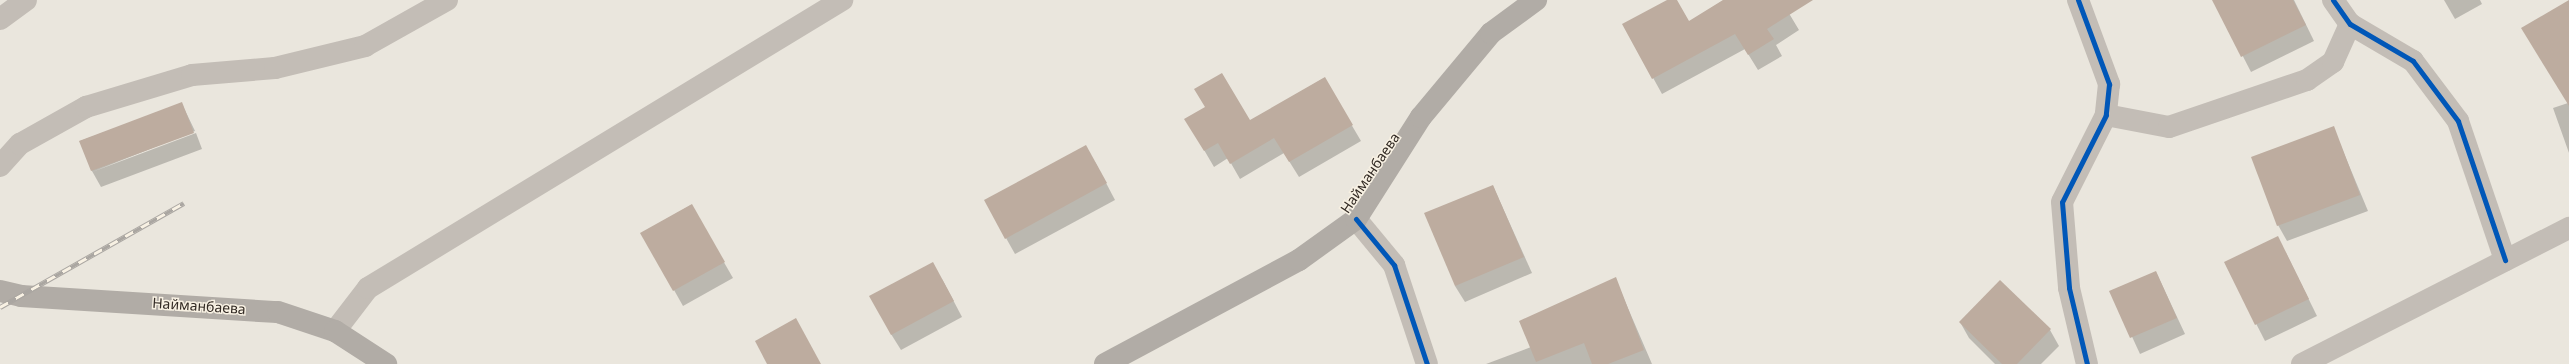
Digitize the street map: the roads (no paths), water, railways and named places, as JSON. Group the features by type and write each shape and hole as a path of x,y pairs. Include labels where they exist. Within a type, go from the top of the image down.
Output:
{"main road":[{"name":"Найманбаева","path":"1105,364 1299,260 1356,219 1421,117 1490,33 1524,3"},
{"name":"Найманбаева","path":"0,291 21,296 278,312 335,331 386,364"}],"street":[{"path":"0,19 26,0"},
{"path":"0,166 20,144 86,107 192,75 275,68 365,46 447,0"},
{"path":"335,331 368,288 842,0"},
{"path":"2078,0 2109,84 2106,115 2062,202 2069,288 2087,364"},
{"path":"2333,0 2350,24 2413,61 2458,121 2505,260"},
{"path":"2106,115 2169,127 2307,80 2334,62 2350,24"},
{"path":"1356,219 1394,265 1427,364"},
{"path":"2302,364 2569,228"}],"railway":[{"path":"0,307 184,203"}]}
